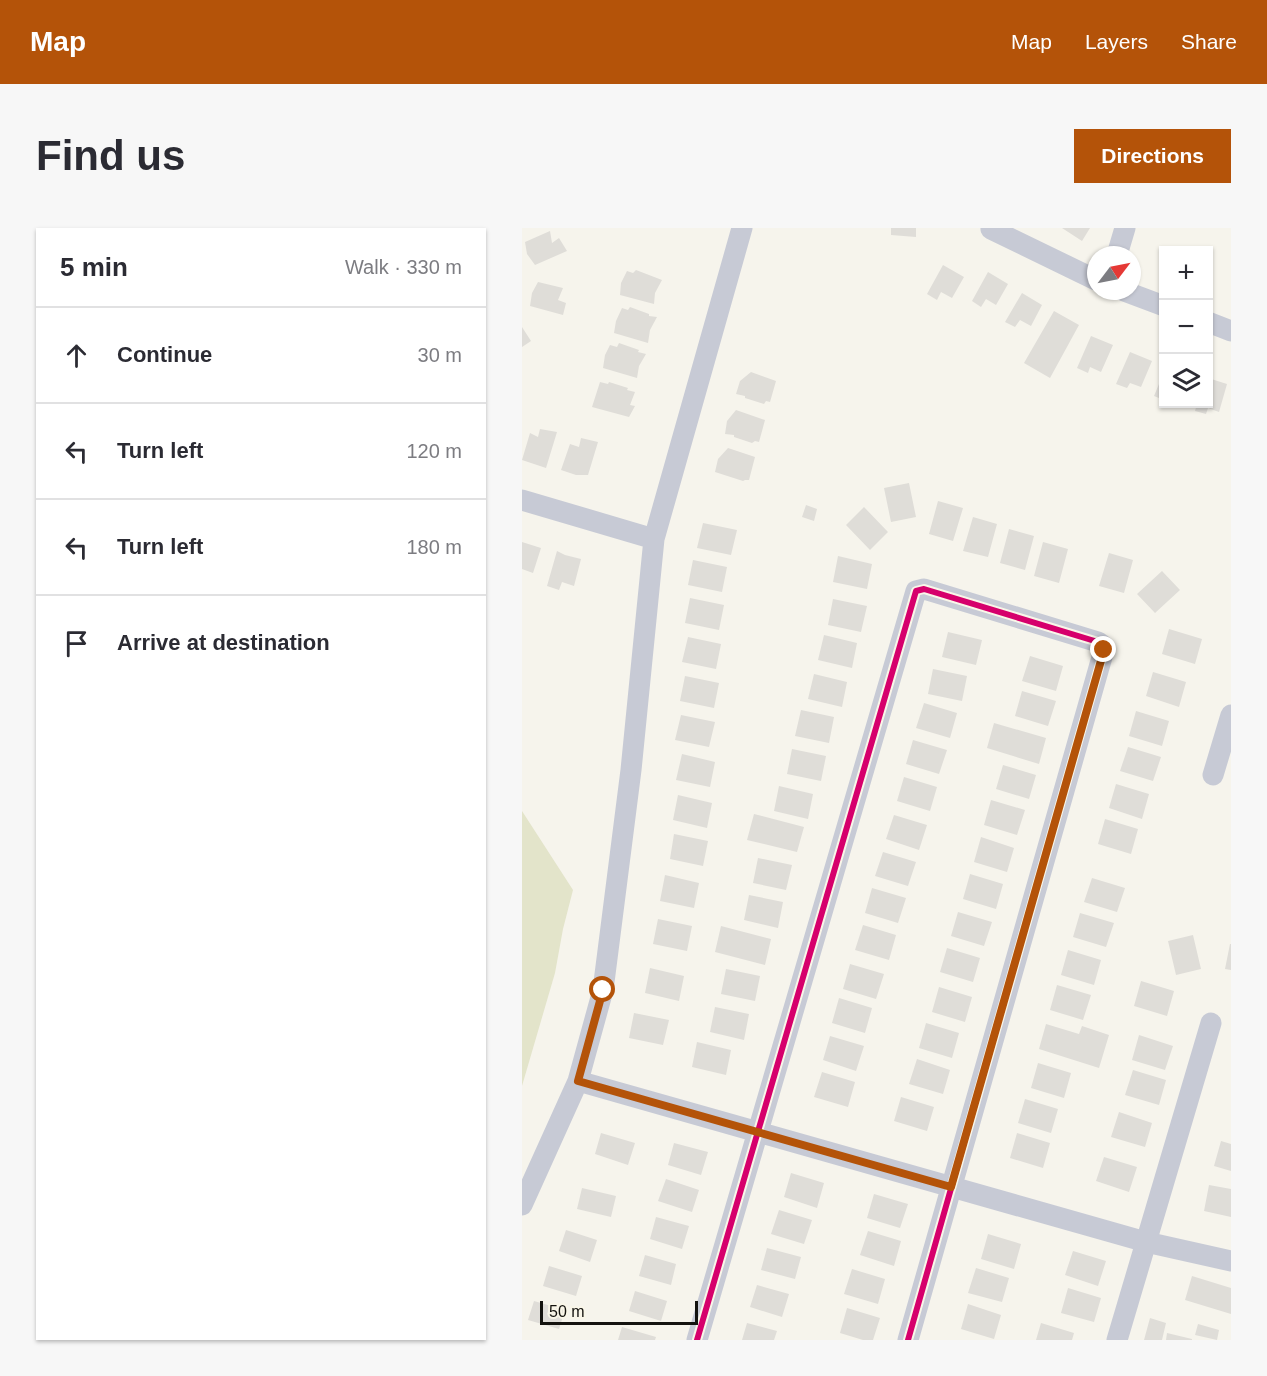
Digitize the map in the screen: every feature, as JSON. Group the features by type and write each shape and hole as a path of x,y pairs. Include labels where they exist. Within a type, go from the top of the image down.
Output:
{"street":[{"path":"522,1205 578,1081 603,990 631,770 654,539 742,228"},
{"path":"1119,246 1125,228"},
{"path":"991,230 1087,275"},
{"path":"1141,297 1159,304"},
{"path":"1213,324 1231,331"},
{"path":"522,500 654,539"},
{"path":"697,1340 916,591 924,588 1098,642 1104,650 908,1340"},
{"path":"1213,775 1231,715"},
{"path":"1117,1340 1211,1023"},
{"path":"578,1081 1146,1242 1231,1261"}],"green space":[{"path":"522,811 573,890 555,973 522,1086"}],"building":[{"path":"891,228 916,228 916,237 891,235"},
{"path":"1062,228 1090,228 1082,241"},
{"path":"550,231 552,243 559,238 567,251 535,265 527,254 525,242"},
{"path":"943,265 964,277 952,298 941,292 937,300 927,294"},
{"path":"636,270 662,280 655,293 654,304 620,295 621,283 627,271 633,273"},
{"path":"988,272 1008,284 996,305 986,299 981,307 972,301"},
{"path":"538,282 563,288 558,300 566,303 563,315 530,306 532,293"},
{"path":"1022,293 1042,305 1031,326 1020,320 1015,327 1005,322"},
{"path":"630,307 649,314 649,316 657,317 650,330 648,343 614,333 622,308 628,310"},
{"path":"1054,311 1079,325 1050,378 1024,363"},
{"path":"522,327 531,341 522,347"},
{"path":"1091,336 1113,345 1101,372 1090,367 1088,373 1077,368"},
{"path":"619,343 646,354 639,366 637,378 603,368 605,355 610,345 617,347"},
{"path":"1130,352 1152,361 1141,387 1130,383 1127,388 1116,384"},
{"path":"751,372 776,381 770,402 766,401 764,404 736,394 740,381"},
{"path":"1213,380 1227,384 1219,412 1208,408 1213,408"},
{"path":"600,382 608,384 609,382 635,392 630,405 635,406 629,417 592,407"},
{"path":"1159,384 1159,398 1154,396"},
{"path":"1196,408 1208,408 1206,414 1195,411"},
{"path":"736,410 765,420 759,442 752,443 734,437 734,435 725,434 727,421"},
{"path":"540,429 557,432 546,468 522,460 530,433 538,437"},
{"path":"581,438 598,442 588,475 576,475 561,470 570,444 579,447"},
{"path":"728,448 755,457 749,480 743,481 715,472 718,459"},
{"path":"909,483 916,517 891,522 884,488"},
{"path":"938,501 963,508 953,541 929,534"},
{"path":"806,505 817,509 814,521 802,517"},
{"path":"864,507 888,532 870,550 846,525"},
{"path":"973,517 997,524 988,557 963,551"},
{"path":"703,523 737,530 731,555 697,548"},
{"path":"1009,529 1034,536 1025,570 1000,563"},
{"path":"522,542 541,548 533,573 522,569"},
{"path":"1043,542 1068,549 1059,583 1034,576"},
{"path":"557,551 581,559 574,586 562,582 559,590 547,586"},
{"path":"1109,553 1133,560 1124,593 1099,586"},
{"path":"838,556 872,564 867,589 833,582"},
{"path":"693,560 727,567 722,592 688,585"},
{"path":"1162,571 1180,590 1155,613 1137,594"},
{"path":"690,598 724,605 719,630 685,623"},
{"path":"833,599 867,606 861,632 828,625"},
{"path":"1169,629 1202,639 1195,664 1162,654"},
{"path":"948,632 982,640 976,665 942,657"},
{"path":"824,635 857,643 852,668 818,660"},
{"path":"688,637 721,644 716,669 682,662"},
{"path":"1030,656 1063,666 1056,691 1022,681"},
{"path":"933,669 967,676 962,701 928,694"},
{"path":"1153,672 1186,682 1179,707 1146,696"},
{"path":"814,674 847,682 842,707 808,699"},
{"path":"685,676 719,683 714,708 680,701"},
{"path":"1022,691 1056,701 1048,726 1015,716"},
{"path":"924,703 957,713 950,738 916,728"},
{"path":"801,710 834,717 829,743 795,736"},
{"path":"1136,711 1169,721 1162,746 1129,736"},
{"path":"681,715 715,722 709,747 675,740"},
{"path":"994,723 1046,738 1039,764 987,748"},
{"path":"913,740 947,750 939,774 906,764"},
{"path":"1128,747 1161,757 1153,781 1120,771"},
{"path":"792,749 826,756 821,781 787,774"},
{"path":"682,754 715,762 710,787 676,780"},
{"path":"1003,765 1036,775 1029,799 996,789"},
{"path":"904,777 937,787 930,811 897,801"},
{"path":"1116,784 1149,794 1142,819 1109,808"},
{"path":"779,786 813,794 808,819 774,811"},
{"path":"678,795 712,803 707,828 673,820"},
{"path":"991,800 1025,810 1017,835 984,825"},
{"path":"754,814 804,827 797,852 747,840"},
{"path":"894,815 927,825 919,850 886,839"},
{"path":"1105,819 1138,829 1131,854 1098,844"},
{"path":"674,834 708,841 703,866 670,859"},
{"path":"981,837 1014,848 1007,872 974,862"},
{"path":"883,852 916,862 908,886 875,876"},
{"path":"758,858 792,865 786,890 753,883"},
{"path":"970,874 1003,884 996,909 963,899"},
{"path":"665,875 699,883 694,908 660,901"},
{"path":"1092,878 1125,888 1117,912 1084,902"},
{"path":"872,888 906,898 898,923 865,913"},
{"path":"749,895 783,902 778,928 744,920"},
{"path":"958,912 992,922 984,946 951,936"},
{"path":"1080,913 1114,923 1106,947 1073,937"},
{"path":"658,919 692,926 687,951 653,944"},
{"path":"863,925 896,935 889,960 855,950"},
{"path":"721,926 771,939 765,965 715,952"},
{"path":"1193,935 1201,969 1176,975 1168,941"},
{"path":"1231,944 1231,970 1225,969"},
{"path":"947,948 980,958 973,982 940,972"},
{"path":"1068,950 1101,960 1094,985 1061,975"},
{"path":"850,964 884,974 876,999 843,989"},
{"path":"650,968 684,976 679,1001 645,993"},
{"path":"726,969 760,976 755,1001 721,994"},
{"path":"1141,981 1174,991 1167,1016 1134,1006"},
{"path":"1057,985 1091,995 1083,1020 1050,1010"},
{"path":"939,987 972,997 965,1022 932,1012"},
{"path":"839,998 872,1008 865,1033 832,1023"},
{"path":"715,1007 749,1014 744,1040 710,1032"},
{"path":"634,1013 669,1020 663,1045 629,1038"},
{"path":"926,1023 959,1033 952,1058 919,1048"},
{"path":"1046,1024 1079,1034 1082,1026 1109,1035 1099,1068 1039,1049"},
{"path":"1139,1035 1173,1046 1165,1070 1132,1060"},
{"path":"830,1036 864,1046 856,1071 823,1060"},
{"path":"697,1042 731,1050 726,1075 692,1067"},
{"path":"917,1059 950,1070 943,1094 909,1084"},
{"path":"1038,1063 1071,1073 1064,1098 1031,1088"},
{"path":"1133,1070 1166,1080 1159,1105 1125,1095"},
{"path":"822,1072 855,1082 848,1107 814,1097"},
{"path":"901,1097 934,1107 927,1131 894,1121"},
{"path":"1025,1099 1058,1109 1051,1133 1018,1123"},
{"path":"1119,1112 1152,1123 1145,1147 1111,1137"},
{"path":"601,1133 635,1143 628,1165 595,1154"},
{"path":"1017,1133 1050,1143 1043,1168 1010,1158"},
{"path":"1221,1141 1231,1144 1231,1171 1214,1166"},
{"path":"674,1143 708,1152 701,1175 668,1165"},
{"path":"1104,1157 1137,1167 1129,1192 1096,1181"},
{"path":"791,1173 824,1183 817,1208 784,1197"},
{"path":"666,1179 699,1190 692,1212 658,1201"},
{"path":"1209,1185 1231,1189 1231,1217 1204,1211"},
{"path":"582,1188 616,1196 611,1217 577,1209"},
{"path":"874,1194 908,1204 900,1228 867,1218"},
{"path":"779,1210 812,1220 804,1244 771,1234"},
{"path":"656,1217 689,1226 682,1249 650,1239"},
{"path":"566,1230 597,1240 590,1262 559,1251"},
{"path":"868,1231 901,1241 894,1266 860,1255"},
{"path":"988,1234 1021,1244 1014,1269 981,1259"},
{"path":"767,1248 801,1257 795,1279 761,1270"},
{"path":"1073,1251 1106,1261 1098,1286 1065,1275"},
{"path":"645,1255 676,1264 671,1285 639,1276"},
{"path":"549,1266 582,1276 576,1296 543,1286"},
{"path":"976,1268 1009,1278 1002,1302 968,1293"},
{"path":"852,1269 885,1279 878,1304 844,1294"},
{"path":"1192,1276 1231,1288 1231,1314 1185,1300"},
{"path":"757,1285 789,1294 782,1317 750,1307"},
{"path":"1068,1288 1101,1298 1094,1322 1061,1313"},
{"path":"635,1291 667,1301 661,1321 629,1311"},
{"path":"534,1301 565,1310 559,1329 528,1320"},
{"path":"968,1304 1001,1315 994,1339 961,1329"},
{"path":"847,1308 880,1318 873,1340 863,1340 840,1333"},
{"path":"1150,1318 1166,1323 1162,1340 1144,1340"},
{"path":"747,1323 777,1331 774,1340 742,1340"},
{"path":"1041,1323 1074,1333 1072,1340 1036,1340"},
{"path":"1198,1324 1219,1330 1217,1340 1195,1335"},
{"path":"622,1327 656,1337 655,1340 618,1340"},
{"path":"1167,1333 1192,1339 1192,1340 1166,1340"}],"cycle path":[{"path":"697,1340 916,591 924,589 1098,642 1104,650 908,1340"}],"route":[{"path":"603,990 578,1081 951,1187 1104,650"}]}
